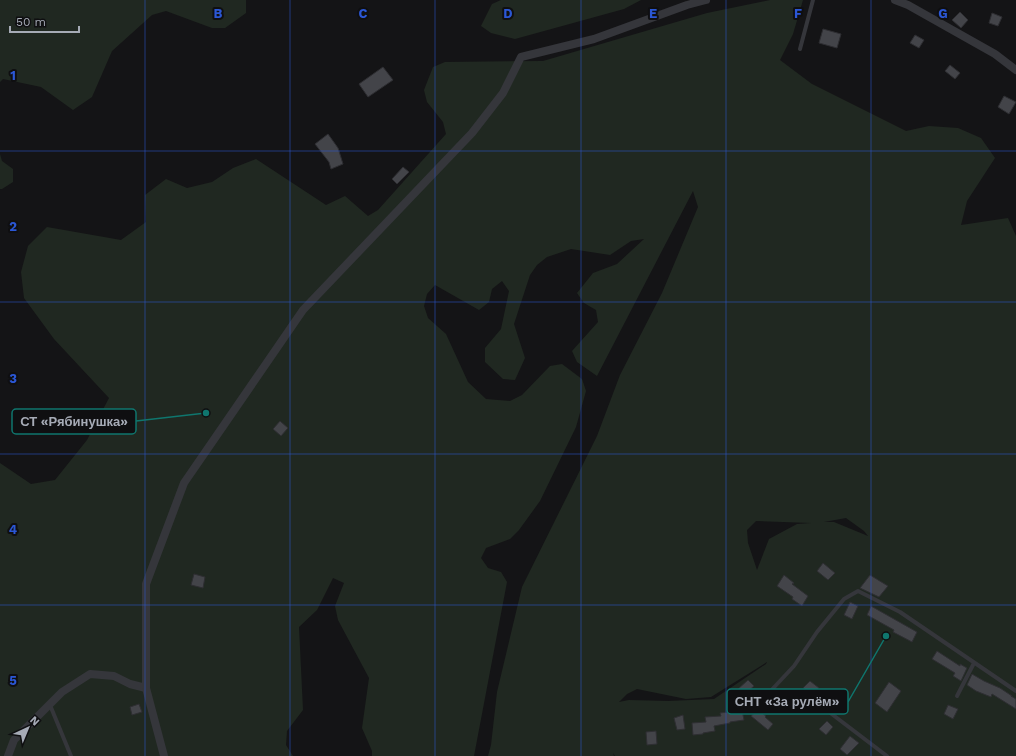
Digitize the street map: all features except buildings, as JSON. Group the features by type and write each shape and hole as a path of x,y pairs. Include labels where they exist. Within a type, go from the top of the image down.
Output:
{"street":[{"path":"164,756 146,688 146,584 184,483 303,310 472,133 503,93 521,57 594,39 687,5 706,0"},
{"path":"895,0 908,4 995,54 1016,70"},
{"path":"8,756 14,740 62,692 90,674 114,676 130,684 146,688"}],"lane":[{"path":"800,49 813,0"},
{"path":"887,756 812,699 799,692 790,692 782,696 771,707 767,707 764,703 764,698 794,666 816,632 844,599 858,591 900,612 1016,690"},
{"path":"957,696 974,663"},
{"path":"50,704 71,756"}],"shaded area":[{"path":"0,0 246,0 246,13 225,28 212,28 166,11 152,15 112,51 92,97 73,110 41,87 3,79 0,82"},
{"path":"501,0 641,0 624,9 515,39 491,33 481,26 492,4"},
{"path":"770,0 803,0 793,34 780,60 812,84 906,131 929,126 958,128 981,138 995,158 967,201 961,225 1008,218 1016,236 1016,756 615,756 613,753 614,756 488,756 491,745 497,692 522,587 597,436 620,375 662,293 698,207 693,191 597,376 577,362 572,351 598,322 596,310 584,303 577,293 593,273 617,264 644,239 631,241 610,255 571,249 547,257 537,265 530,275 514,324 525,358 515,380 503,379 485,362 485,348 501,329 509,291 502,281 492,289 489,302 479,310 435,285 427,294 424,306 428,318 446,334 468,382 486,399 510,401 522,395 550,366 562,364 582,379 586,391 576,427 540,501 519,530 510,539 486,548 481,558 488,568 501,572 507,582 474,756 372,756 372,751 362,728 369,678 338,620 335,606 344,583 333,578 317,610 299,627 303,710 287,731 286,745 293,756 0,756 0,463 31,484 55,480 87,440 109,398 54,339 24,298 21,272 28,246 47,227 121,240 146,222 145,195 166,179 187,188 212,182 233,168 256,159 326,205 345,196 368,216 378,210 446,134 443,122 427,102 424,90 433,67 445,62 543,61 707,13","holes":["846,518 864,531 868,536 834,522 824,522","756,521 811,523 797,524 769,539 757,570 748,543 747,530","767,662 714,699 668,701 629,700 619,702 627,694 637,689 686,699 711,697"]},
{"path":"0,154 2,161 13,169 13,182 2,189 0,189"}],"place":[{"name":"СТ «Рябинушка»","path":"206,413"},
{"name":"СНТ «За рулём»","path":"886,636"}]}
